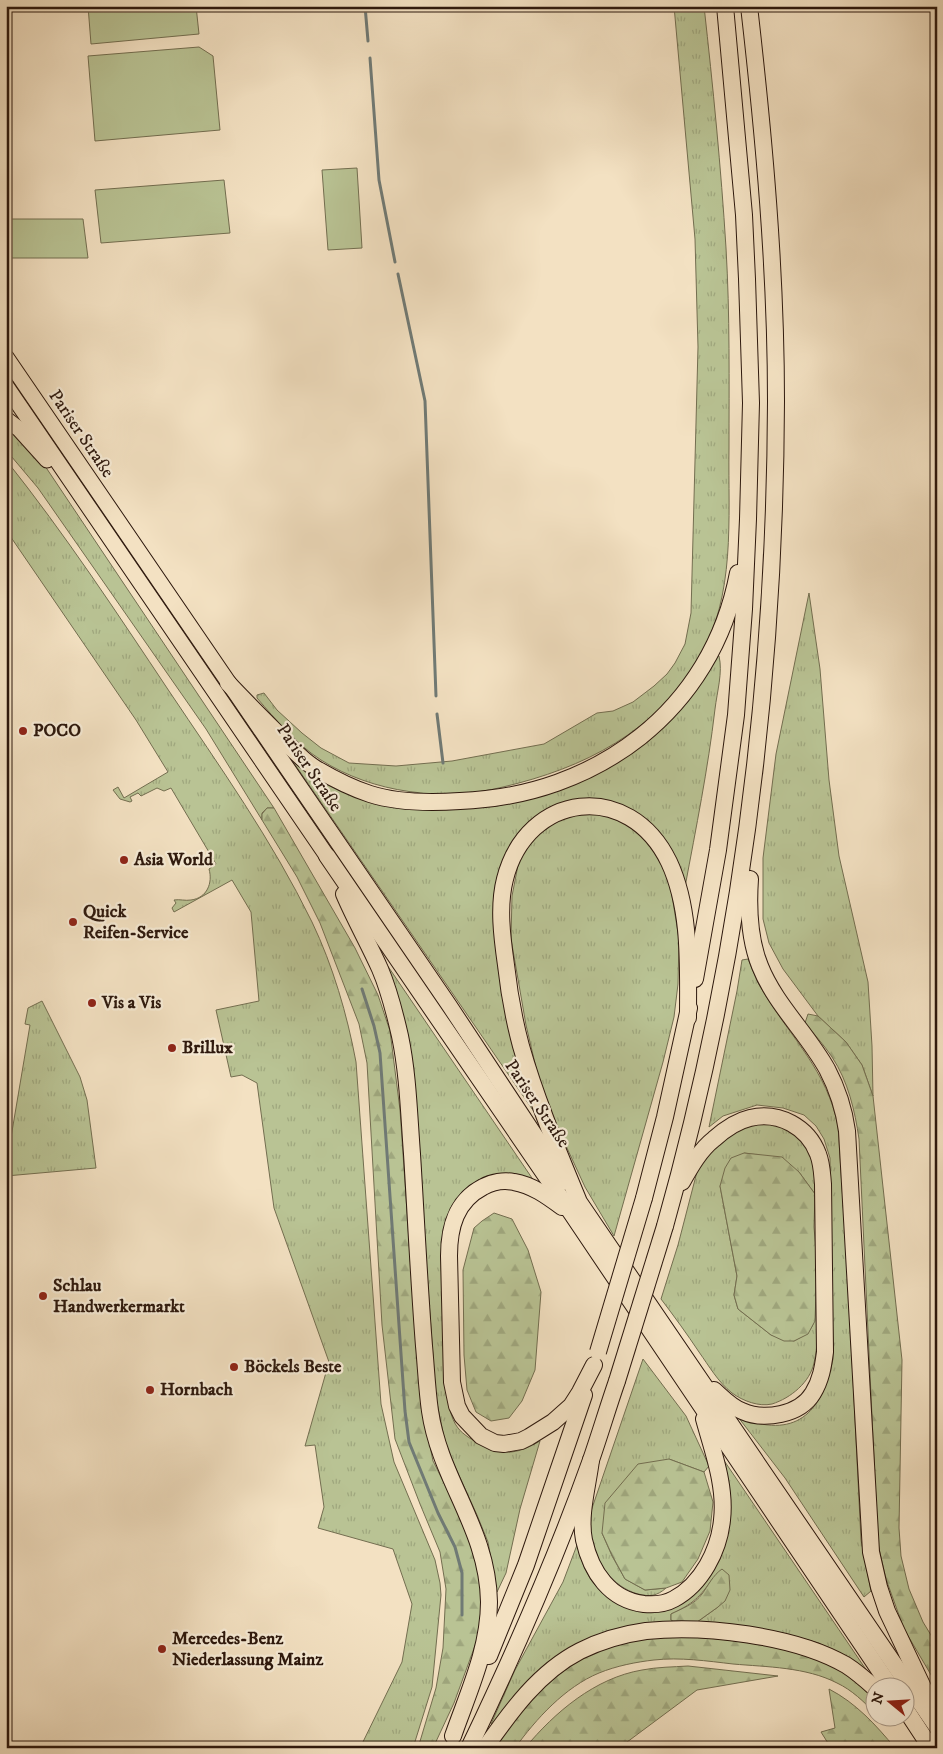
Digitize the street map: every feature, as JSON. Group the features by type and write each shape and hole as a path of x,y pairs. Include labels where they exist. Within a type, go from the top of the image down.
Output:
{"highway":[{"path":"450,1742 497,1639 522,1574 596,1358 644,1198 665,1117 688,1018 718,850 736,715 748,519 751,403 741,175 725,6"},
{"path":"469,1748 533,1607 591,1460 665,1226 710,1047 746,842 755,773 770,603 776,398 771,246 759,94 749,6"},
{"name":"Pariser Straße","path":"6,357 449,1005 576,1208"},
{"name":"Pariser Straße","path":"6,386 327,856"},
{"path":"6,419 51,464 99,523"},
{"path":"228,683 288,745 313,767 341,782 370,794 404,801 474,801 517,795 551,785 586,771 642,736 663,717 692,684 704,667 719,639 737,578 748,519"},
{"path":"755,773 756,809 749,897 752,935 759,966 773,993 826,1069 840,1100 845,1118 871,1552 879,1588 887,1611 937,1718"},
{"path":"688,1018 687,949 681,900 668,860 652,836 643,826 629,817 603,806 576,807 548,818 534,828 522,841 512,857 505,879 502,903 502,942 509,989 521,1046 576,1208 701,1408 883,1676"},
{"path":"327,856 576,1208 698,1376 937,1727"},
{"path":"327,856 380,970 392,1005 400,1038 406,1078 421,1310 430,1411 436,1444 449,1477 467,1511 481,1548 487,1579 489,1601 486,1640 450,1742"},
{"path":"672,1199 690,1166 713,1139 740,1122 752,1118 768,1116 785,1120 796,1126 813,1144 822,1166 825,1352 823,1369 812,1395 796,1408 772,1416 759,1415 736,1408 698,1376"},
{"path":"576,1208 527,1186 513,1182 501,1182 488,1184 476,1191 464,1201 456,1212 449,1239 449,1256 452,1382 456,1406 462,1416 481,1436 495,1443 521,1442 553,1422 571,1406 580,1392 596,1358"},
{"path":"591,1460 584,1511 584,1537 591,1563 598,1575 605,1585 623,1599 636,1603 661,1604 673,1599 695,1582 705,1568 714,1551 722,1520 723,1501 720,1483 701,1408"},
{"path":"485,1748 528,1692 555,1667 580,1651 609,1639 645,1631 723,1632 758,1636 786,1642 820,1652 846,1666 866,1681"},
{"path":"916,1725 931,1748"},
{"path":"913,1726 931,1748"}],"green space":[{"path":"88,6 196,6 199,34 91,44"},
{"path":"674,6 704,6 722,187 726,248 729,348 729,529 724,583 719,609 711,634 699,658 682,684 662,707 615,743 562,769 503,787 457,794 409,792 363,780 341,771 312,754 295,739 257,698 257,695 264,693 277,710 302,733 321,748 349,763 396,766 452,761 544,744 597,713 613,711 633,702 667,674 685,644 691,613 698,347 695,239"},
{"path":"199,47 213,56 220,130 95,141 88,56"},
{"path":"357,168 362,248 328,250 322,170"},
{"path":"224,180 230,233 101,243 95,190"},
{"path":"6,219 83,219 88,258 6,258"},
{"path":"6,424 45,466 274,808 267,808 262,813 262,820 206,729 38,488 6,450"},
{"path":"6,460 90,574 263,833 312,922 338,991 356,1062 381,1404 394,1462 435,1560 440,1583 441,1595 432,1687 413,1748 360,1748 402,1662 412,1604 393,1549 318,1528 324,1507 315,1445 305,1446 329,1362 274,1208 257,1083 242,1075 231,1077 216,1010 259,1001 251,912 232,880 174,912 172,908 176,903 174,900 197,899 205,893 210,879 209,869 216,864 171,788 164,791 157,788 141,796 138,793 130,797 132,801 130,802 120,799 113,790 118,787 124,798 168,772 136,720 6,530"},
{"path":"809,593 820,669 829,780 839,856 868,982 873,1096 862,1065 846,1042 818,1016 783,969 769,943 763,919 763,858 776,754"},
{"path":"719,656 720,675 709,754 685,887 656,832 640,815 623,806 589,798 563,803 544,812 496,895 539,1119 285,750 319,777 462,808 497,806 573,785 616,763 651,739 676,714 701,682 716,657"},
{"path":"267,808 274,808 355,948 378,995 390,1031 400,1110 415,1328 425,1422 433,1461 451,1497 471,1545 479,1574 482,1604 480,1632 454,1703 433,1748 418,1748 436,1688 443,1648 446,1589 440,1552 395,1439 382,1325 367,1063 359,1024 320,923 297,877 262,820 262,814"},
{"path":"583,812 606,816 627,824 645,837 669,877 679,939 678,984 674,1017 614,1236 585,1187 555,1122 537,1072 526,1025 511,939 512,896 519,860 531,842 548,826 563,817"},
{"path":"383,959 534,1181 477,1181 462,1192 452,1205 446,1391 453,1420 462,1433 468,1437 482,1445 505,1452 526,1448 540,1441 520,1509 506,1573 497,1592 488,1542 446,1447 436,1398 412,1065"},
{"path":"748,959 757,981 826,1088 838,1126 848,1278 861,1540 871,1591 864,1597 785,1478 738,1417 758,1423 775,1425 790,1423 803,1417 813,1408 822,1394 833,1359 830,1158 824,1139 816,1126 804,1115 783,1108 757,1105 723,1116 709,1127 742,960"},
{"path":"42,1001 80,1077 87,1100 96,1168 6,1176 30,1025 25,1024 28,1008"},
{"path":"808,1014 818,1016 846,1042 862,1065 873,1096 902,1360 899,1528 901,1556 909,1589 923,1622 937,1645 937,1685 904,1629 886,1579 878,1544 859,1139 847,1086 838,1066 805,1023"},
{"path":"775,1122 798,1136 810,1151 814,1165 815,1194 799,1172 759,1155 744,1153 720,1186 737,1276 734,1295 738,1309 771,1335 794,1341 810,1330 815,1316 815,1302 817,1340 812,1370 804,1383 786,1398 772,1404 762,1405 741,1399 722,1384 661,1299 678,1245 699,1164 707,1150 740,1127"},
{"path":"744,1153 782,1157 799,1172 815,1194 814,1227 817,1264 815,1321 808,1334 794,1341 784,1341 771,1335 738,1309 734,1295 737,1276 720,1186 725,1168 731,1158"},
{"path":"494,1213 512,1219 528,1250 541,1292 535,1370 522,1401 509,1418 491,1421 476,1412 467,1390 464,1355 463,1270 474,1228"},
{"path":"643,1359 686,1416 709,1466 704,1472 669,1459 602,1533 625,1579 645,1590 666,1588 660,1593 650,1596 629,1591 620,1586 606,1572 592,1545 589,1524 589,1517"},
{"path":"669,1459 704,1472 713,1502 710,1531 698,1559 682,1582 666,1588 645,1590 625,1579 612,1555 602,1533 605,1503 638,1464"},
{"path":"723,1459 867,1671 819,1643 785,1634 697,1622 718,1607 713,1578 695,1599 671,1614 671,1620 673,1621 603,1633 585,1640 562,1653 493,1725 491,1724 515,1670 563,1582 577,1545 584,1567 592,1581 602,1592 646,1610 715,1564"},
{"path":"722,1569 729,1575 730,1590 725,1601 697,1622 671,1620 671,1614 696,1601 713,1577"},
{"path":"670,1637 749,1642 787,1650 824,1662 851,1676 866,1689 866,1705 848,1689 837,1683 799,1671 694,1660 654,1660 619,1666 586,1679 552,1705 515,1748 495,1748 538,1693 572,1665 592,1654 613,1646 637,1640"},
{"path":"688,1666 778,1676 697,1690 619,1748 525,1748 549,1722 577,1698 608,1680 642,1670"},
{"path":"829,1689 865,1715 866,1726 875,1726 895,1748 831,1748 821,1732 835,1728"}],"waterway":[{"path":"365,6 368,41"},
{"path":"370,58 379,180 395,262"},
{"path":"398,274 425,401 436,696"},
{"path":"437,714 443,763"},
{"path":"362,989 374,1026 380,1053 405,1411 409,1442 438,1513 455,1547 462,1573 462,1615"}],"place":[{"name":"POCO","path":"23,731"},
{"name":"Asia World","path":"124,860"},
{"name":"Quick Reifen-Service","path":"73,922"},
{"name":"Vis a Vis","path":"92,1003"},
{"name":"Brillux","path":"172,1048"},
{"name":"Schlau Handwerkermarkt","path":"43,1296"},
{"name":"Böckels Beste","path":"234,1367"},
{"name":"Hornbach","path":"150,1390"},
{"name":"Mercedes-Benz Niederlassung Mainz","path":"162,1649"}]}
